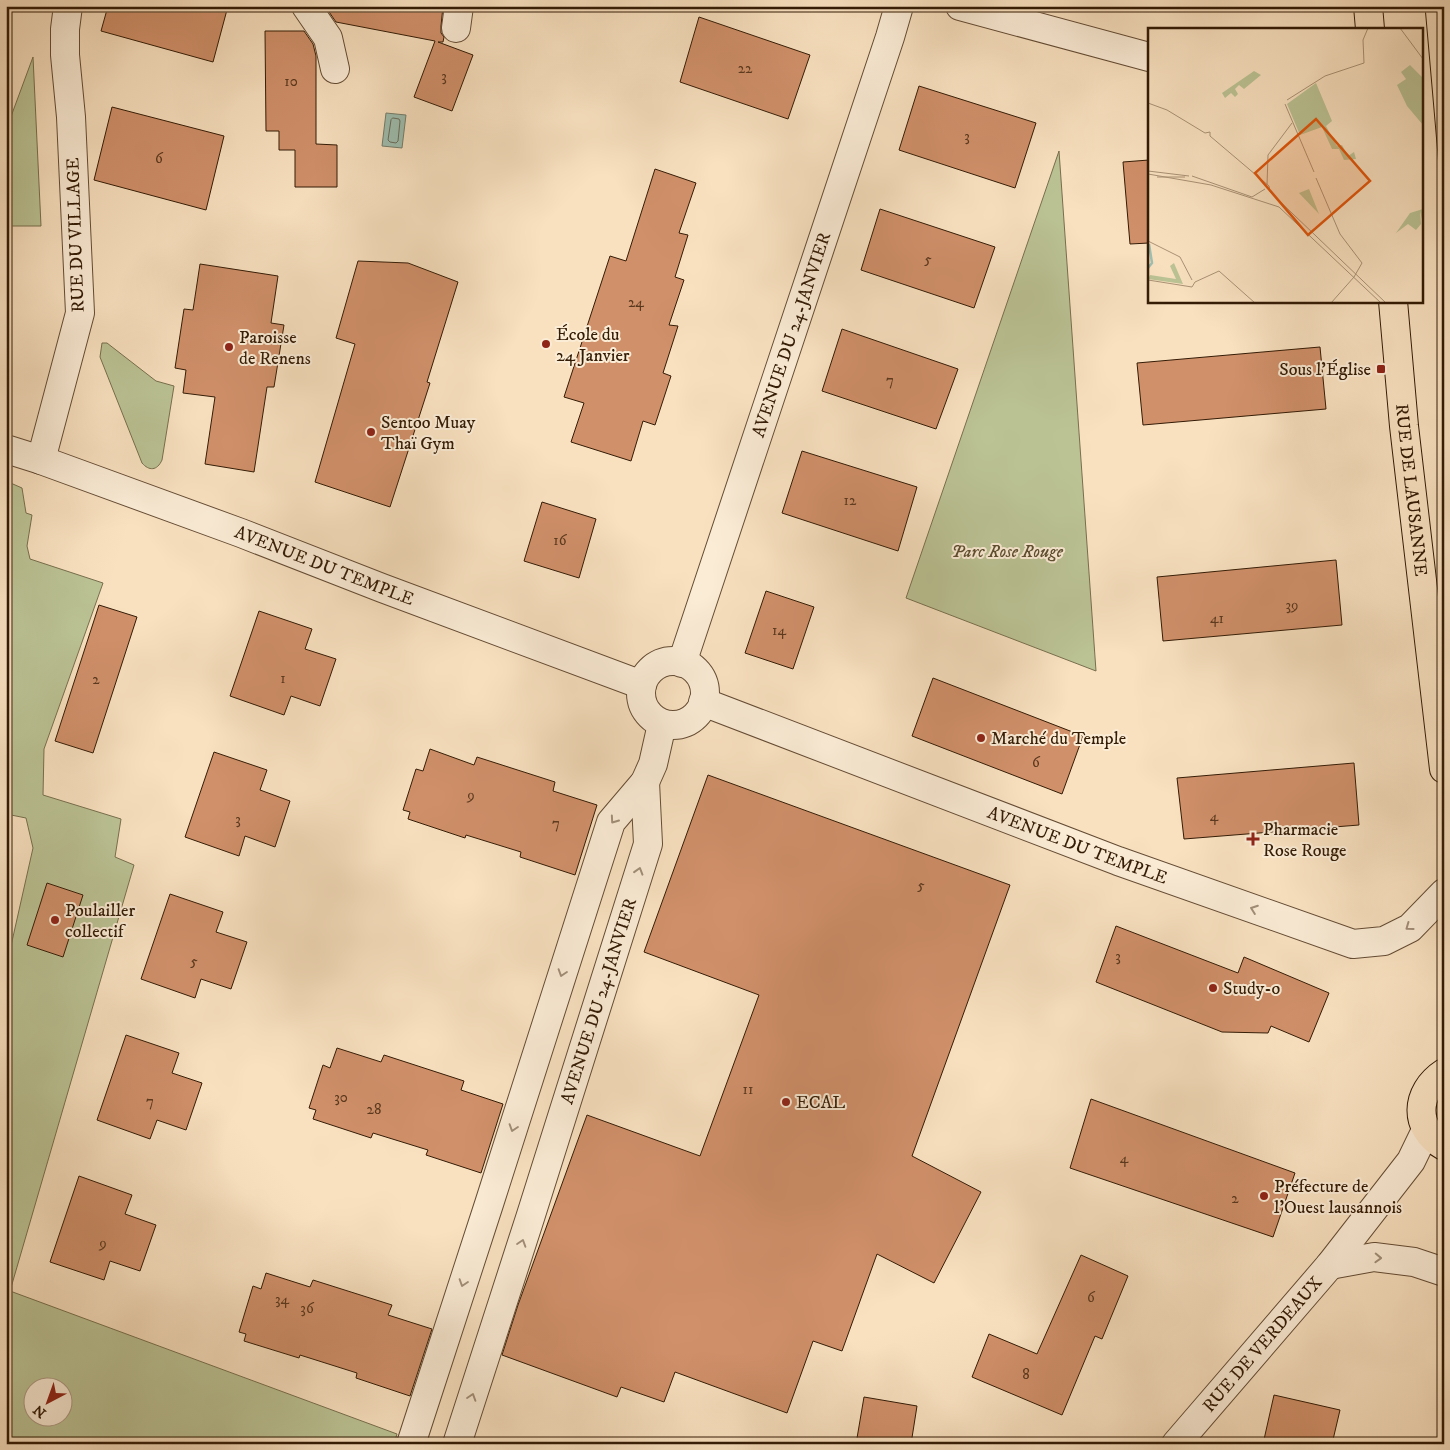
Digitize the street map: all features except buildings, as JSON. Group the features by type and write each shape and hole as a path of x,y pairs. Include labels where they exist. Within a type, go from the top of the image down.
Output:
{"main road":[{"path":"1368,6 1370,28"},
{"name":"RUE DE LAUSANNE","path":"1393,302 1404,426 1444,768"},
{"path":"1435,1138 1422,1120 1421,1108 1423,1097 1428,1087 1444,1073"}],"street":[{"name":"RUE DU VILLAGE","path":"41,460 80,313 65,55 65,29 68,6"},
{"path":"306,6 328,38 335,69"},
{"name":"AVENUE DU 24-JANVIER","path":"682,663 900,6"},
{"path":"960,6 1148,57"},
{"name":"AVENUE DU TEMPLE","path":"6,450 41,460 241,533 642,685"},
{"path":"672,661 682,663 691,667 703,683 705,693 703,702 699,712 687,722 672,725 662,724 647,712 642,704 640,695 642,685 652,668 672,661"},
{"name":"AVENUE DU TEMPLE","path":"703,702 1118,861 1353,944 1384,941 1410,928 1444,893"},
{"name":"AVENUE DU 24-JANVIER","path":"646,782 648,844 458,1441 414,1434 611,822 646,782 653,764 662,724"},
{"name":"RUE DE VERDEAUX","path":"1176,1444 1330,1265 1411,1161 1435,1138"},
{"path":"489,1204 530,1218"},
{"name":"RUE DE VERDEAUX","path":"1330,1265 1374,1257 1414,1262 1444,1272"}],"green space":[{"path":"33,57 41,226 6,226 6,130"},
{"name":"Parc Rose Rouge","path":"1059,151 1096,671 906,598"},
{"path":"102,343 107,343 156,381 174,386 162,460 153,469 142,463 100,357"},
{"path":"6,481 22,488 26,513 32,515 27,546 30,559 103,583 44,749 43,795 121,819 115,857 134,865 10,1291 397,1434 394,1444 6,1444 6,968 33,848 26,818 6,814"}],"water":[{"path":"386,113 406,115 402,148 382,146"}],"tram line":[{"path":"1425,6 1444,224"},
{"path":"1442,6 1444,24"}],"place":[{"name":"École du 24 Janvier","path":"546,344"},
{"name":"Paroisse de Renens","path":"229,347"},
{"name":"Sous l'Église","path":"1381,369"},
{"name":"Sentoo Muay Thaï Gym","path":"371,432"},
{"name":"Marché du Temple","path":"981,738"},
{"name":"Pharmacie Rose Rouge","path":"1253,839"},
{"name":"Poulailler collectif","path":"55,920"},
{"name":"Study-o","path":"1213,988"},
{"name":"ECAL","path":"786,1102"},
{"name":"Préfecture de l'Ouest lausannois","path":"1264,1196"}]}
